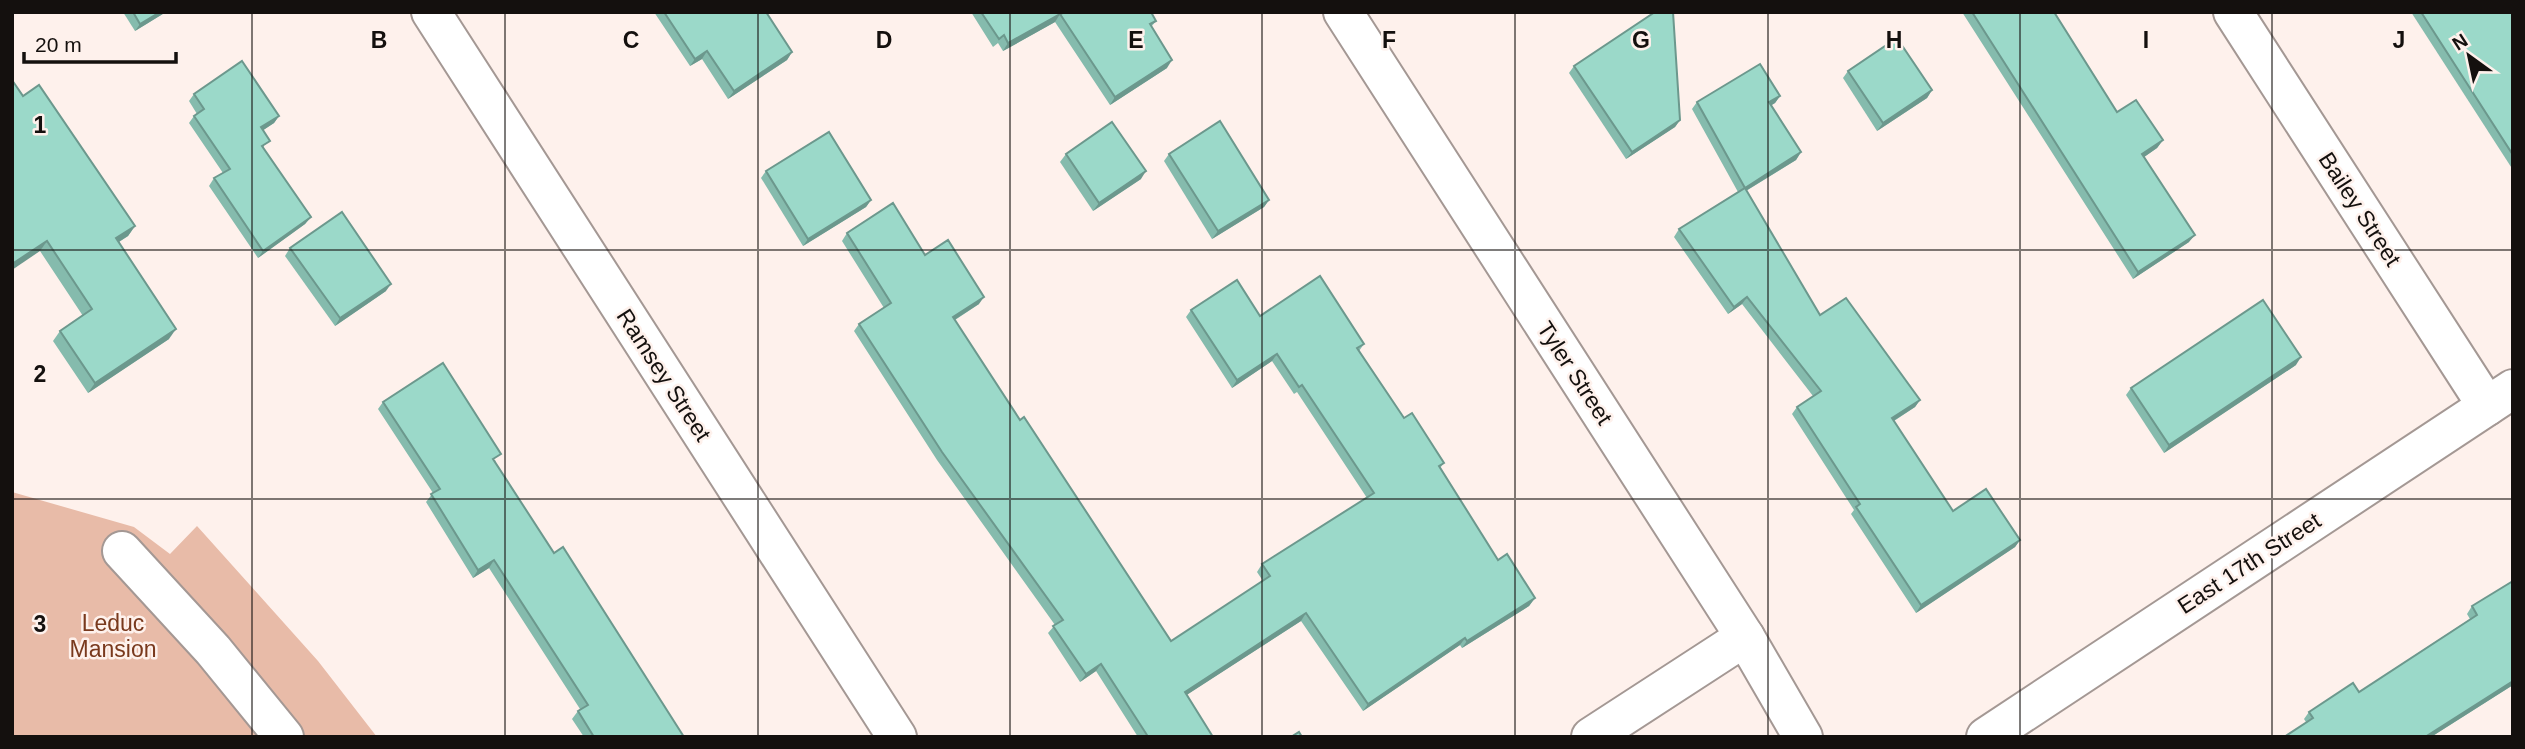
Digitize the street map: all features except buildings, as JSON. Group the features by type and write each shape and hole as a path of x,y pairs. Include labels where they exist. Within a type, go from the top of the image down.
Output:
{"street":[{"name":"Ramsey Street","path":"431,12 897,737"},
{"name":"Tyler Street","path":"1343,12 1745,637 1803,737"},
{"name":"Bailey Street","path":"2233,12 2500,398"},
{"name":"East 17th Street","path":"1986,737 2500,398"},
{"path":"122,551 213,650 284,737"},
{"path":"1591,737 1745,637"}],"green space":[{"name":"Leduc Mansion","path":"12,492 134,527 170,554 197,526 318,661 377,737 12,737"}]}
